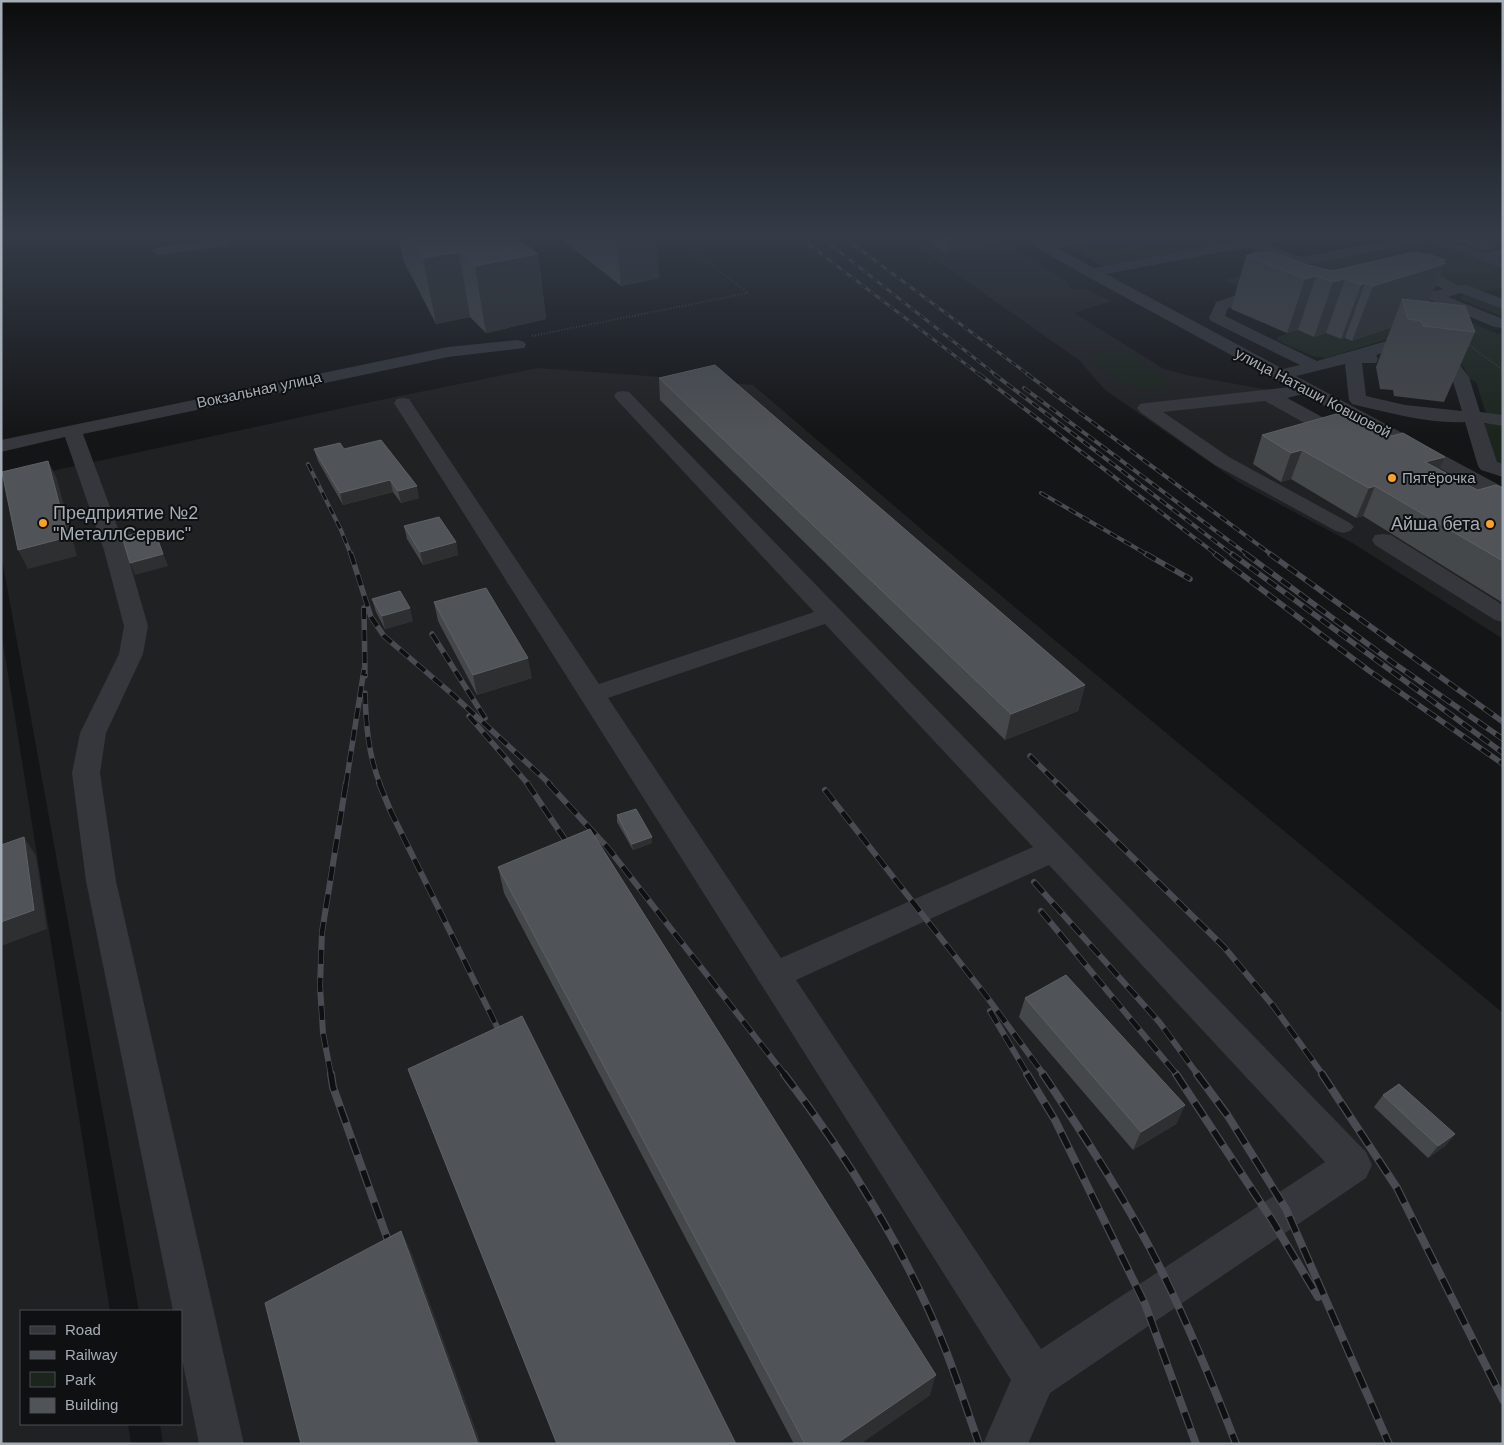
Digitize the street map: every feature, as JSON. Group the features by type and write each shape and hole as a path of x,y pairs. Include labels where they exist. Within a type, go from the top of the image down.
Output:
{"street":[{"name":"улица Наташи Ковшовой","path":"1141,300 1503,495"},
{"path":"1236,300 1221,305 1217,318 1313,366"},
{"path":"1263,300 1282,307"},
{"path":"1429,300 1450,316 1456,326 1453,326"},
{"path":"1437,300 1500,324"},
{"path":"1280,375 1435,332"},
{"name":"Вокзальная улица","path":"1,446 448,352 521,341"},
{"path":"1352,356 1391,361"},
{"path":"1352,356 1358,400"},
{"path":"1410,363 1453,368 1460,377 1473,416 1496,468 1463,474"},
{"path":"1304,388 1288,393 1146,408 1222,461 1343,527"},
{"path":"1268,395 1358,445"},
{"path":"623,396 1353,1165 1035,1378 1005,1444"},
{"path":"1339,407 1358,400 1414,412 1455,417 1473,416 1503,421"},
{"path":"403,403 1035,1378"},
{"path":"72,430 115,550 136,626 130,654 93,733 86,773 101,881 222,1444"},
{"path":"1383,540 1503,615"},
{"path":"773,976 1055,850"}],"lane":[{"path":"592,695 831,614"}],"path":[{"path":"521,341 713,300"},
{"path":"1453,326 1467,332 1469,345 1503,370"}],"shaded area":[{"path":"994,300 1111,300 1074,313 1164,369 1186,375 1275,391 1503,515 1503,639 1354,544 1238,482 1105,390 1079,360"},
{"path":"538,368 753,385 927,534 1503,1013 1503,1444 163,1444 160,1425 182,1425 182,1310 139,1310 1,554 1,482 380,400"},
{"path":"1,630 110,1310 20,1310 20,1425 128,1425 131,1444 1,1444"}],"green space":[{"path":"1463,300 1487,300 1503,306 1503,317"},
{"path":"1421,301 1498,334 1503,333 1503,421 1488,420 1476,382 1468,378 1464,367 1425,354"},
{"path":"1409,323 1437,324 1326,358 1312,356 1276,340 1280,336 1298,330 1314,337 1326,333 1353,341"},
{"path":"1112,350 1129,353 1166,377 1168,383 1159,388 1149,389 1127,384 1106,372 1091,358 1094,353"},
{"path":"1482,424 1503,424 1503,465 1495,462"}],"building":[{"path":"1402,300 1465,306 1475,332 1423,326 1421,321 1408,319"},
{"path":"715,365 1085,685 1011,714 659,378"},
{"path":"1343,412 1392,436 1403,433 1445,457 1425,462 1478,490 1496,485 1503,488 1503,561 1375,486 1369,488 1302,450 1291,453 1262,435"},
{"path":"381,440 417,486 398,491 390,480 340,493 314,449 340,443 344,449"},
{"name":"Предприятие №2 \"МеталлСервис\"","path":"48,461 68,537 18,550 2,472"},
{"path":"439,517 456,542 420,552 404,526"},
{"path":"154,529 163,554 130,563 122,537"},
{"path":"486,588 528,658 473,675 434,602"},
{"path":"400,591 410,608 382,616 372,599"},
{"path":"636,809 652,837 632,844 617,815"},
{"path":"590,829 936,1375 836,1444 805,1444 498,867"},
{"path":"24,837 34,910 1,922 1,845"},
{"path":"1066,975 1185,1105 1141,1132 1025,998"},
{"path":"522,1016 736,1444 557,1444 408,1069"},
{"path":"1399,1084 1455,1134 1438,1146 1383,1095"},
{"path":"401,1231 478,1444 301,1444 265,1303"}],"railway":[{"path":"882,300 980,375"},
{"path":"901,300 996,375"},
{"path":"929,300 1029,375"},
{"path":"979,374 1217,555"},
{"path":"994,374 1233,555"},
{"path":"1027,374 1272,555"},
{"path":"1024,388 1248,555"},
{"path":"308,464 341,530 351,555"},
{"path":"1041,493 1148,555"},
{"path":"351,554 371,617 384,636 452,694 550,784"},
{"path":"1146,554 1190,579"},
{"path":"1215,554 1368,670 1503,764"},
{"path":"1232,554 1503,753"},
{"path":"1246,554 1392,662 1503,739"},
{"path":"1270,554 1503,722"},
{"path":"364,608 365,676"},
{"path":"432,634 485,718"},
{"path":"346,784 364,670"},
{"path":"365,693 368,739 380,784"},
{"path":"469,716 528,784"},
{"path":"1030,756 1057,783"},
{"path":"331,1075 323,1033 320,986 322,932 346,783"},
{"path":"379,783 391,812 503,1039"},
{"path":"527,783 572,850"},
{"path":"548,783 608,848 785,1075"},
{"path":"1057,783 1224,947 1274,1007 1323,1075"},
{"path":"825,790 987,997 1044,1075"},
{"path":"1034,882 1160,1023 1198,1075"},
{"path":"1041,911 1177,1075"},
{"path":"990,1011 1028,1075"},
{"path":"331,1074 333,1087 391,1249"},
{"path":"784,1074 831,1138 853,1172 914,1278 946,1351 979,1444"},
{"path":"1027,1074 1055,1120 1145,1304 1196,1444"},
{"path":"1043,1074 1100,1162 1152,1252 1197,1347 1236,1444"},
{"path":"1176,1074 1272,1220 1318,1297"},
{"path":"1197,1074 1228,1116 1286,1209 1389,1444"},
{"path":"1322,1074 1397,1188 1503,1400"}],"place":[{"name":"Пятёрочка","path":"1392,478"},
{"name":"Предприятие №2 \"МеталлСервис\"","path":"43,523"},
{"name":"Айша бета","path":"1490,524"}]}
